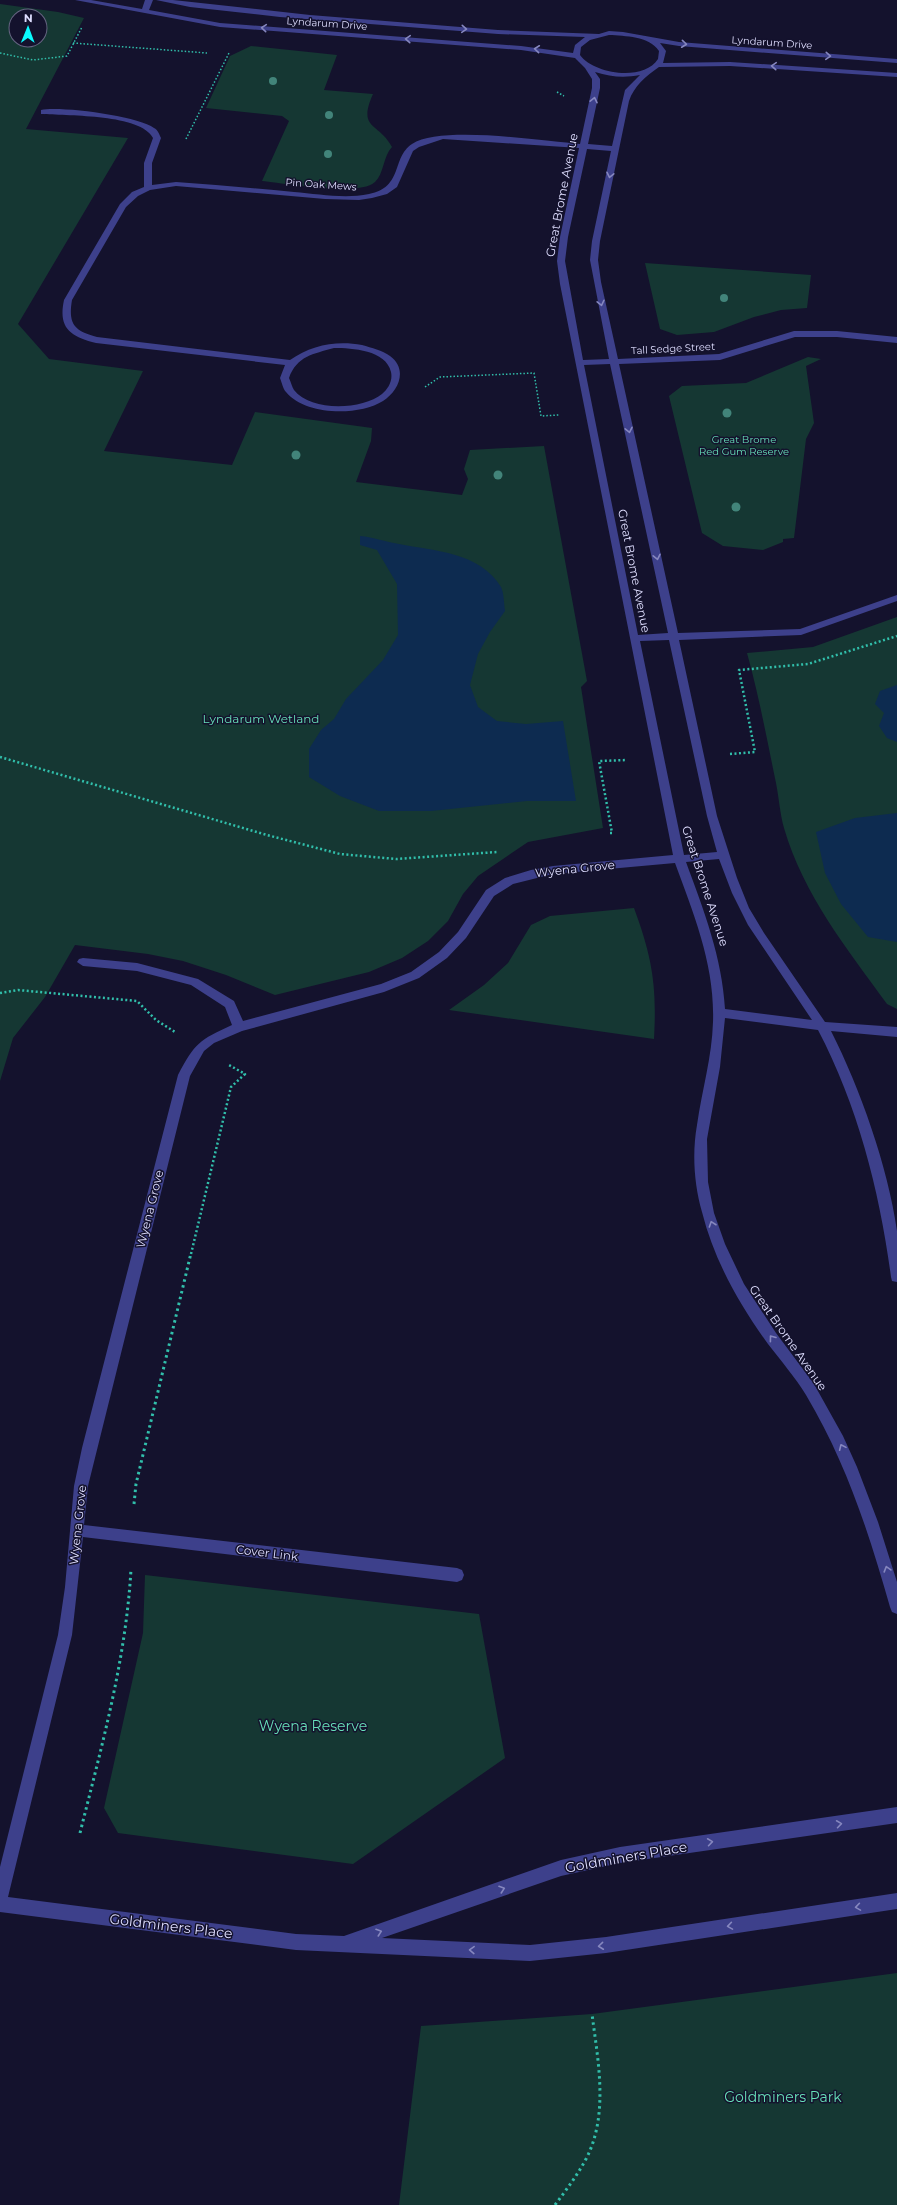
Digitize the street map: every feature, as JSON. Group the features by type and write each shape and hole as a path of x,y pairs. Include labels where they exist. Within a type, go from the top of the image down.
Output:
{"street":[{"name":"Lyndarum Drive","path":"79,0 220,25 521,48 576,56"},
{"path":"145,12 149,0"},
{"name":"Lyndarum Drive","path":"160,0 310,18 536,35 596,35 622,33 696,46 897,61"},
{"path":"170,16 181,2"},
{"path":"596,35 580,44 576,50 576,56 580,63 588,68 611,75 625,76 649,70 659,65 730,64 897,75"},
{"path":"646,38 656,43 662,50 663,58 659,65"},
{"name":"Great Brome Avenue","path":"588,68 596,79 596,88 564,237 561,261 579,363 634,638 656,758 680,860 712,947 718,987 719,1013 717,1053 702,1129 701,1168 708,1211 722,1254 740,1292 765,1329 808,1386 836,1434 861,1491 879,1542 897,1607"},
{"name":"Great Brome Avenue","path":"649,70 629,90 596,241 594,260 597,282 699,756 723,855 739,899 760,936 822,1026 862,1120 881,1180 893,1240 897,1277"},
{"path":"44,112 119,118 148,125 156,131 158,139 150,156 146,174 148,188"},
{"name":"Pin Oak Mews","path":"291,363 96,340 82,336 70,328 64,319 68,300 123,206 135,194 148,188 191,184 325,197 359,198 384,192 394,185 410,150 416,145 427,140 464,137 616,149"},
{"name":"Tall Sedge Street","path":"579,363 720,357 794,334 837,334 897,340"},
{"path":"333,345 350,345 381,354 391,363 396,373 395,383 388,393 377,402 360,408 341,410 322,409 305,404 292,395 285,385 285,374 291,363 301,355 316,348 333,345"},
{"path":"634,638 801,632 897,598"},
{"name":"Wyena Grove","path":"0,1898 65,1635 72,1587 81,1486 89,1448 184,1075 200,1048 210,1040 239,1027 384,988 415,975 443,955 462,935 490,893 509,881 531,874 553,870 680,860 723,855"},
{"path":"83,962 137,967 194,982 230,1004 239,1027"},
{"path":"719,1013 822,1026 897,1032"},
{"name":"Cover Link","path":"76,1530 457,1575"},
{"name":"Goldminers Place","path":"342,1945 561,1868 620,1855 897,1815"},
{"name":"Goldminers Place","path":"0,1904 296,1942 530,1952 606,1945 897,1901"}],"path":[{"path":"0,53 22,61 44,61 67,56 84,23"},
{"path":"163,186 234,42 211,38 220,25"},
{"path":"73,43 213,54"},
{"path":"220,54 228,55"},
{"path":"423,388 440,377 534,373 542,416 590,415"},
{"path":"699,756 755,752 739,670 795,667 830,658 863,644 897,636"},
{"path":"0,756 266,835 340,854 396,859 461,856 500,851"},
{"path":"605,834 612,833 599,761 656,758"},
{"path":"555,2205 582,2169 594,2141 600,2117 601,2088 592,2014"}],"green space":[{"name":"Lyndarum Wetland","path":"0,4 29,8 8,8 8,48 48,48 48,11 84,18 26,129 128,138 18,324 49,359 143,371 104,451 232,465 255,412 372,428 371,441 356,482 462,495 468,479 464,469 470,450 544,446 587,681 581,687 603,828 528,842 478,876 463,894 448,921 428,941 402,958 369,972 275,995 226,975 183,961 148,954 75,945 45,997 13,1038 0,1081"},
{"path":"251,46 337,55 324,90 373,94 367,114 369,120 372,125 387,139 392,147 387,155 378,179 375,182 366,186 338,189 262,181 289,121 282,116 206,108 230,56"},
{"path":"645,263 811,275 807,308 781,310 754,317 714,332 677,335 660,329"},
{"name":"Great Brome Red Gum Reserve","path":"808,357 821,359 806,366 814,423 806,439 794,538 783,539 783,542 763,550 723,546 702,533 669,396 682,386 746,383"},
{"path":"897,617 897,1009 887,1004 842,942 802,876 784,828 763,718 747,653 813,647"},
{"path":"634,908 645,942 652,972 655,1003 654,1039 449,1010 484,985 508,963 531,925 550,916"},
{"name":"Wyena Reserve","path":"145,1575 479,1614 505,1758 353,1864 118,1833 104,1808 143,1633"},
{"name":"Goldminers Park","path":"897,1973 897,2205 399,2205 421,2026 592,2014"}],"water":[{"path":"360,536 455,555 481,566 492,575 502,589 505,611 490,632 478,654 470,685 478,707 497,721 526,724 563,721 576,801 527,801 431,811 379,811 340,796 309,777 309,749 321,730 334,719 346,699 383,660 398,635 397,584 377,550 360,545"},
{"path":"897,685 897,742 887,738 879,726 884,713 875,704 880,691"},
{"path":"897,813 897,942 868,937 841,904 825,873 816,832 855,818"}]}
